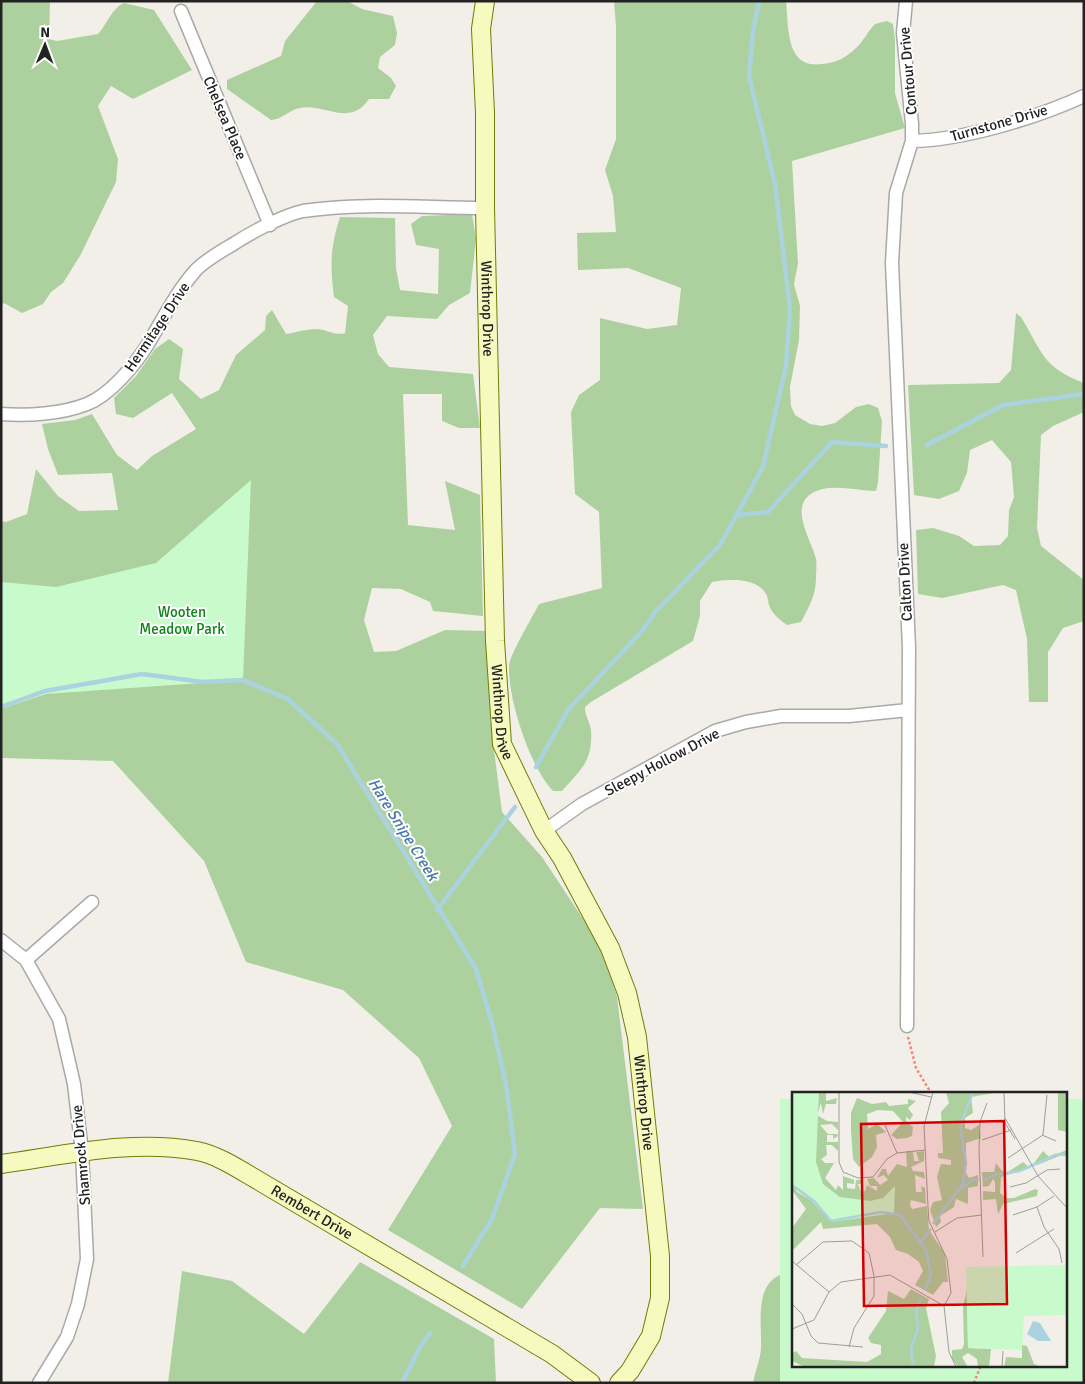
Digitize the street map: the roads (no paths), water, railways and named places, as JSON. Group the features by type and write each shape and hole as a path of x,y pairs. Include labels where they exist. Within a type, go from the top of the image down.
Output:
{"street":[{"name":"Winthrop Drive","path":"485,1 481,29 486,113 484,208 495,641 502,744 544,831 562,858 610,948 627,993 637,1036 660,1256 660,1298 651,1336 630,1371 619,1383"},
{"name":"Contour Drive","path":"906,1 903,33 912,141"},
{"name":"Chelsea Place","path":"181,11 270,225"},
{"name":"Turnstone Drive","path":"912,141 960,137 1039,113 1084,96"},
{"name":"Calton Drive","path":"907,1026 910,762 908,648 892,264 896,193 912,141"},
{"name":"Hermitage Drive","path":"1,414 17,415 56,411 88,404 122,379 147,345 171,302 196,269 236,242 270,225 302,212 359,207 484,208"},
{"name":"Sleepy Hollow Drive","path":"544,831 582,804 715,731 746,722 781,716 849,716 908,710"},
{"path":"26,960 92,902"},
{"name":"Shamrock Drive","path":"1,940 26,960 59,1019 74,1084 82,1152 86,1259 78,1304 67,1338 39,1383"},
{"name":"Rembert Drive","path":"1,1164 106,1148 145,1146 198,1151 236,1168 552,1354 591,1383"}],"waterway":[{"path":"536,767 568,710 643,630 656,611 720,545 763,467 786,366 790,309 775,184 749,76 753,32 759,1"},
{"path":"927,445 1003,405 1084,394"},
{"path":"738,515 768,512 832,442 886,446"},
{"name":"Hare Snipe Creek","path":"1,707 45,691 142,674 203,682 243,680 288,699 337,744 476,969 492,1023 506,1084 515,1154 492,1219 463,1266"},
{"path":"437,910 515,807"},
{"name":"Hare Snipe Creek","path":"402,1383 420,1347 430,1333"}],"park label":[{"name":"Wooten Meadow Park","path":"182,620"}]}
